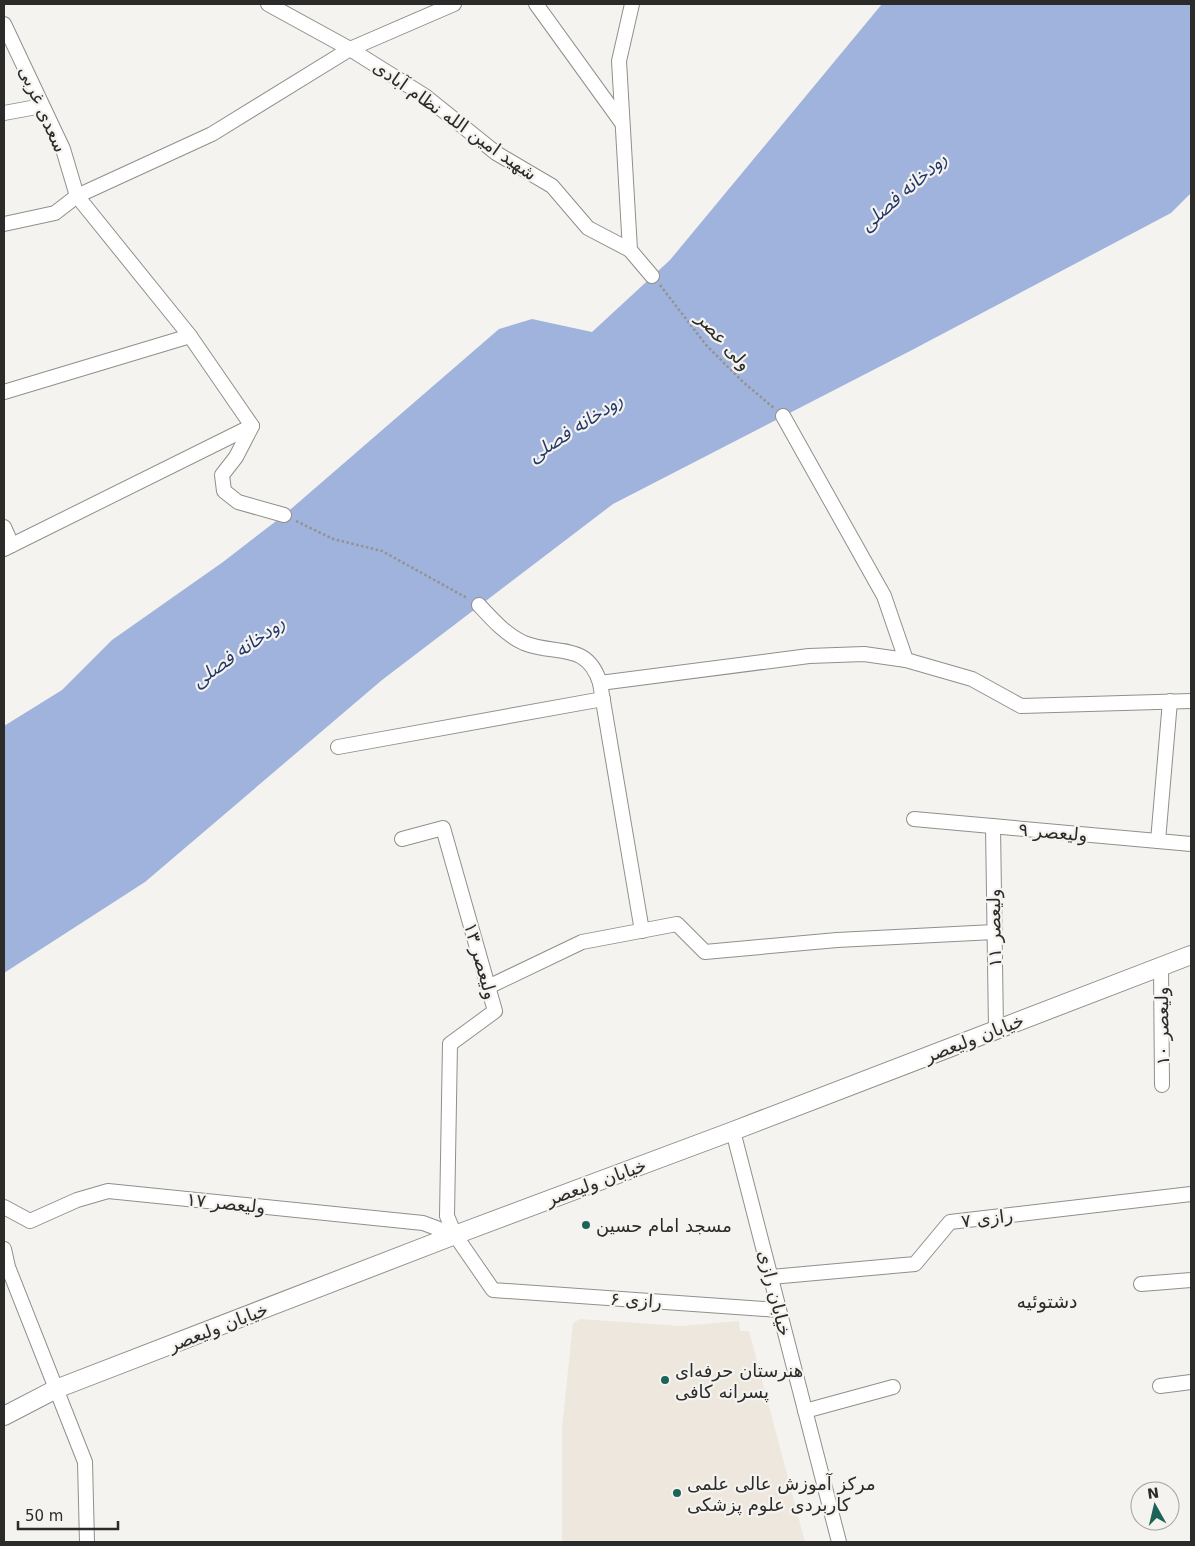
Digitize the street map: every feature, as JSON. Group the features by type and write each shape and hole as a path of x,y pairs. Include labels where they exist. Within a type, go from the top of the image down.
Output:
{"main road":[{"name":"خیابان ولیعصر","path":"4,1416 56,1390 455,1235 734,1131 1191,955"}],"street":[{"name":"شهید امین الله نظام آبادی","path":"268,4 350,49 425,96 496,154 552,186 588,228 630,250"},
{"path":"4,224 55,213 77,196 212,134 350,49 454,4"},
{"path":"536,4 622,123"},
{"path":"632,4 619,61 630,250 652,276"},
{"name":"سعدی غربی","path":"4,24 63,149 77,196"},
{"path":"4,113 42,106"},
{"path":"77,196 190,336 252,426"},
{"path":"4,392 190,336"},
{"path":"782,416 884,596 906,660"},
{"path":"252,426 236,457 222,475 224,491 238,502 284,515"},
{"path":"4,527 8,547 252,426"},
{"path":"480,605 501,629 524,643 583,656 596,669 603,699 642,931"},
{"path":"600,683 809,656 864,654 906,660 972,680 1021,706 1191,701"},
{"path":"338,747 603,699"},
{"path":"1158,841 1170,702"},
{"name":"ولیعصر ۹","path":"914,819 1191,844"},
{"name":"ولیعصر ۱۱","path":"993,826 996,1029"},
{"name":"ولیعصر ۱۳","path":"402,839 443,828 495,1011 450,1044 448,1216 455,1235"},
{"path":"488,986 582,942 677,924 705,952 836,940 994,932"},
{"name":"ولیعصر ۱۰","path":"1161,966 1162,1086"},
{"name":"خیابان رازی","path":"734,1131 839,1542"},
{"name":"ولیعصر ۱۷","path":"4,1207 30,1221 77,1200 108,1191 423,1223 455,1235"},
{"name":"رازی ۷","path":"771,1277 915,1264 950,1222 1191,1194"},
{"name":"رازی ۶","path":"455,1235 493,1290 779,1310"},
{"path":"4,1248 8,1267 86,1462 87,1542"},
{"path":"1141,1284 1191,1280"},
{"path":"1160,1386 1191,1382"},
{"path":"805,1411 893,1387"}],"path":[{"name":"ولی عصر","path":"652,276 670,296 706,345 743,382 765,399 782,416"},
{"path":"284,515 333,539 382,551 480,605"}],"shaded area":[{"path":"580,1319 681,1326 739,1321 740,1331 749,1331 805,1542 562,1542 562,1428 573,1323"}],"water":[{"name":"رودخانه فصلی","path":"882,4 1191,4 1191,193 1171,213 912,350 613,504 382,680 145,882 4,973 4,726 62,690 112,640 223,562 284,515 499,329 532,319 592,332 670,260"}],"place":[{"name":"مسجد امام حسین","path":"586,1225"},
{"name":"هنرستان حرفه‌ای پسرانه کافی","path":"665,1380"},
{"name":"مرکز آموزش عالی علمی کاربردی علوم پزشکی","path":"677,1493"}],"district":[{"name":"دشتوئیه","path":"1047,1301"}]}
